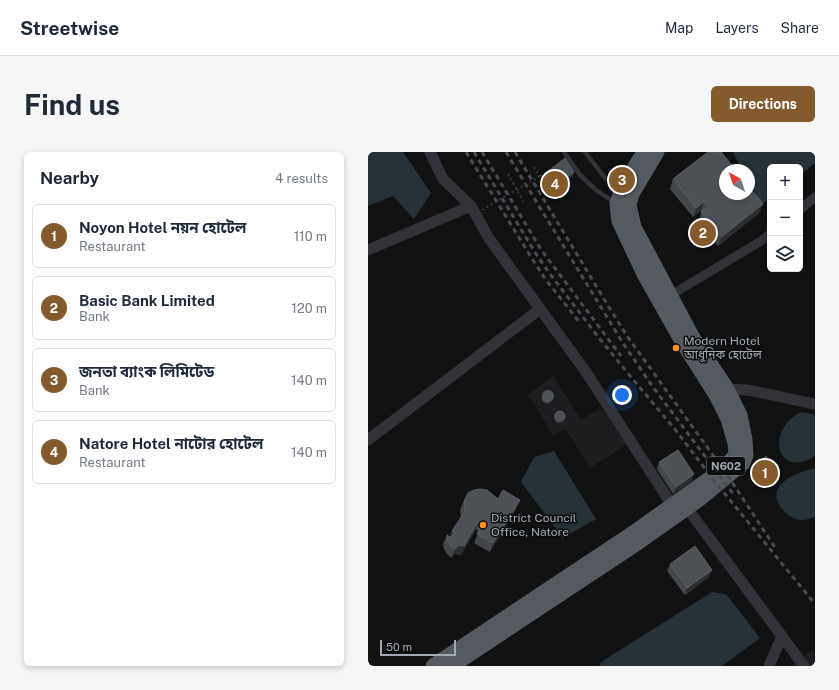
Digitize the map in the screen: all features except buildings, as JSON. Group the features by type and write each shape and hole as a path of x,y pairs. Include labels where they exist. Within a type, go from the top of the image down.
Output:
{"highway":[{"name":"N602","path":"433,666 639,542 679,507 723,480 743,463 746,455 745,440 740,415 722,392 693,338 665,299 623,205 620,190 644,152"},
{"path":"623,205 632,194 657,152"},
{"name":"N602","path":"452,666 526,611"}],"street":[{"path":"430,152 443,179 471,206 488,237 586,372 679,507 782,636 804,666"},
{"path":"803,208 815,198"},
{"path":"368,250 471,206"},
{"path":"665,299 761,242 768,236"},
{"path":"368,440 540,309"},
{"path":"722,392 748,390 815,404"},
{"path":"769,666 782,636"}],"lane":[{"path":"564,152 580,175 596,190 623,205"},
{"path":"585,152 605,178 620,190"}],"path":[{"path":"482,210 568,158"},
{"path":"534,167 552,196"},
{"path":"508,174 523,201"}],"shaded area":[{"path":"368,152 403,152 431,193 414,219 393,196 368,206"},
{"path":"733,152 815,152 815,163 803,173 803,164 767,164 767,200 761,205 755,194 755,164 739,164"},
{"path":"553,376 581,420 601,408 627,444 590,468 566,429 553,435 528,395"},
{"path":"801,412 815,416 815,456 802,462 792,462 784,458 780,450 779,441 782,430 789,420"},
{"path":"554,451 596,519 563,538 521,482 534,457"},
{"path":"815,468 815,517 803,520 795,519 782,509 776,494 781,485 789,478"},
{"path":"712,592 726,594 760,638 722,666 599,666 601,662"},
{"path":"812,650 815,655 815,666 791,666"}],"railway":[{"path":"466,152 546,280 581,324"},
{"path":"474,152 536,254 550,274 599,338 674,428 712,478 815,604"},
{"path":"482,152 542,251 621,356"},
{"path":"506,152 621,340 650,383 734,495"},
{"path":"515,152 627,336 728,476 776,549"}],"place":[{"name":"জনতা ব্যাংক লিমিটেড","path":"622,180"},
{"name":"Natore Hotel নাটোর হোটেল","path":"555,184"},
{"name":"Basic Bank Limited","path":"703,233"},
{"name":"Modern Hotel আধুনিক হোটেল","path":"676,348"},
{"name":"Noyon Hotel নয়ন হোটেল","path":"765,473"},
{"name":"District Council Office, Natore","path":"483,525"}]}
